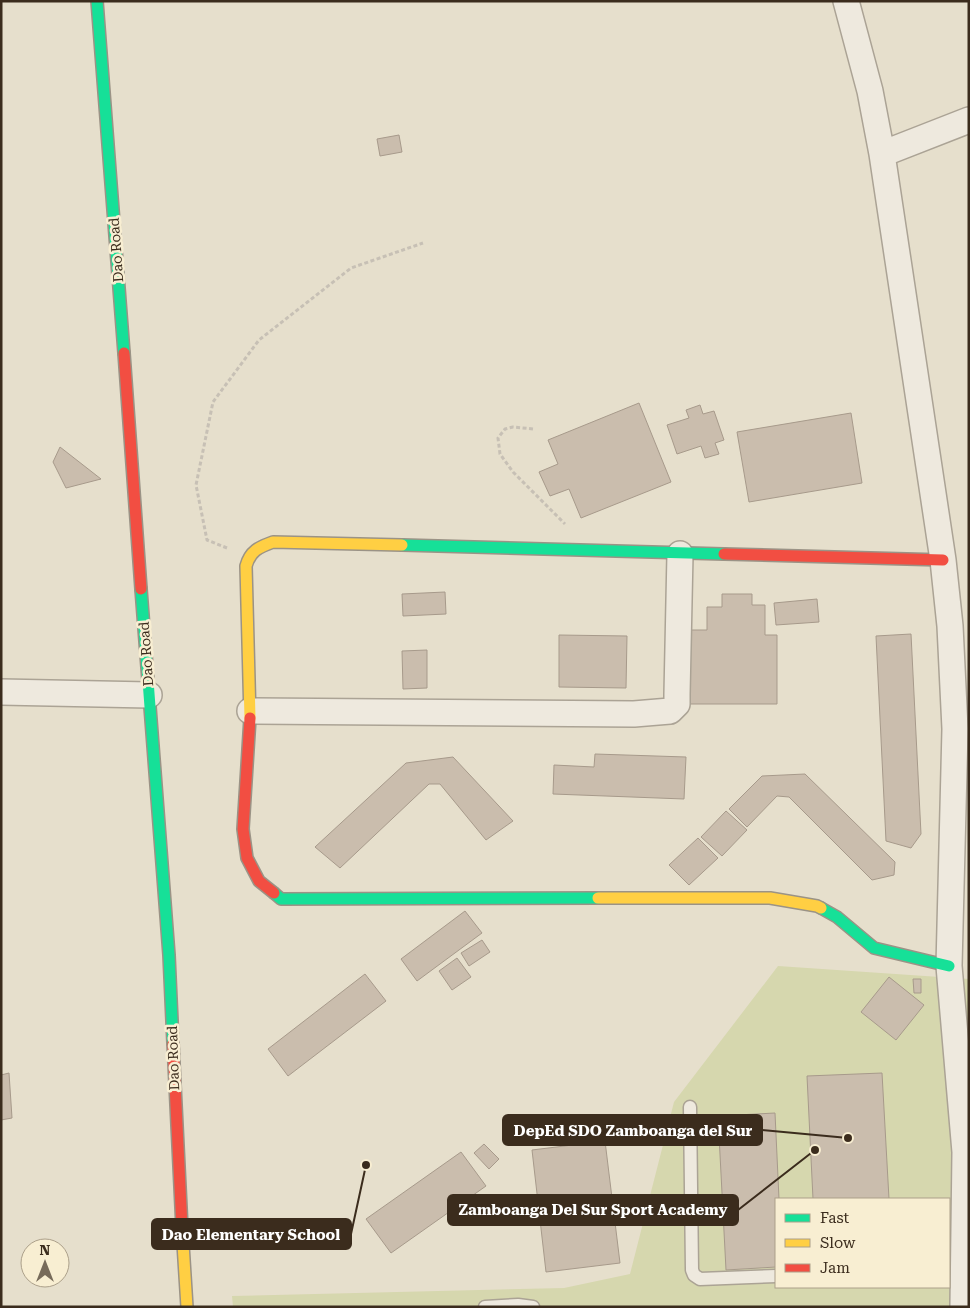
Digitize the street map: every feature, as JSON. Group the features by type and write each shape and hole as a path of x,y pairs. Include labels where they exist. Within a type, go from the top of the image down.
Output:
{"street":[{"name":"Dao Road","path":"97,1 169,955 186,1307"},
{"path":"846,1 870,91 882,154 943,560 950,626 955,729 949,966 965,1152 956,1268 963,1307"},
{"path":"882,154 969,120"},
{"path":"943,560 273,542 256,548 248,557 246,566 250,711 243,829 247,858 260,882 281,899 770,898 816,906 837,917 874,948 949,966"},
{"path":"250,711 634,714 670,711 676,704 677,694 680,554"},
{"path":"1,692 150,695"}],"lane":[{"path":"690,1107 692,1270 694,1276 700,1279 775,1276"},
{"path":"484,1307 518,1305 532,1307"}],"path":[{"path":"248,557 207,540 196,485 212,402 260,340 351,268 423,243"},
{"path":"533,429 513,427 505,429 498,438 500,454 513,472 593,550"}],"green space":[{"path":"778,966 969,979 969,1307 233,1307 232,1296 564,1288 630,1274 674,1102"}],"building":[{"path":"399,135 402,152 380,156 377,139"},
{"path":"639,403 671,482 581,518 569,489 550,496 539,472 558,464 548,440"},
{"path":"700,405 703,414 714,411 724,440 715,443 719,454 705,458 701,446 677,454 667,425 689,418 686,410"},
{"path":"851,413 862,483 749,502 737,432"},
{"path":"60,447 101,479 66,488 53,462"},
{"path":"445,592 446,614 403,616 402,594"},
{"path":"722,594 752,594 752,605 765,605 765,635 777,635 777,704 690,704 690,630 707,630 707,607 722,607"},
{"path":"817,599 819,622 776,625 774,603"},
{"path":"911,634 921,834 911,848 886,841 876,636"},
{"path":"559,635 627,636 626,688 559,687"},
{"path":"427,650 427,688 403,689 402,651"},
{"path":"595,754 686,757 684,799 553,794 554,765 594,767"},
{"path":"453,757 513,821 486,840 440,784 429,784 340,868 315,847 406,763"},
{"path":"805,774 895,862 894,875 872,880 789,797 777,796 747,827 729,809 762,776"},
{"path":"726,811 747,830 722,856 701,837"},
{"path":"698,838 718,858 689,885 669,865"},
{"path":"465,911 482,933 417,981 401,959"},
{"path":"482,940 490,952 469,966 461,953"},
{"path":"457,958 471,977 452,990 439,971"},
{"path":"365,974 386,1001 288,1076 268,1049"},
{"path":"889,977 924,1005 896,1040 861,1012"},
{"path":"913,979 921,979 921,993 914,993"},
{"path":"9,1073 12,1118 1,1120 1,1075"},
{"path":"882,1073 889,1198 813,1198 807,1076"},
{"path":"775,1113 779,1198 775,1198 775,1267 726,1270 718,1116"},
{"path":"605,1141 620,1263 546,1272 532,1150"},
{"path":"484,1144 499,1159 489,1169 474,1153"},
{"path":"461,1152 486,1186 391,1253 366,1219"}],"traffic: fast":[{"path":"97,1 124,353"},
{"path":"402,545 724,554"},
{"path":"141,589 169,955 173,1043"},
{"path":"274,893 281,899 598,898"},
{"path":"821,908 837,917 874,948 949,966"}],"traffic: slow":[{"path":"250,718 246,566 253,553 273,542 402,545"},
{"path":"598,898 770,898 821,908"},
{"path":"182,1228 187,1307"}],"traffic: jam":[{"path":"124,353 141,589"},
{"path":"724,554 943,560"},
{"path":"250,718 243,829 247,858 259,881 274,893"},
{"path":"173,1043 182,1228"}],"place":[{"name":"DepEd SDO Zamboanga del Sur","path":"848,1138"},
{"name":"Zamboanga Del Sur Sport Academy","path":"815,1150"},
{"name":"Dao Elementary School","path":"366,1165"}]}
